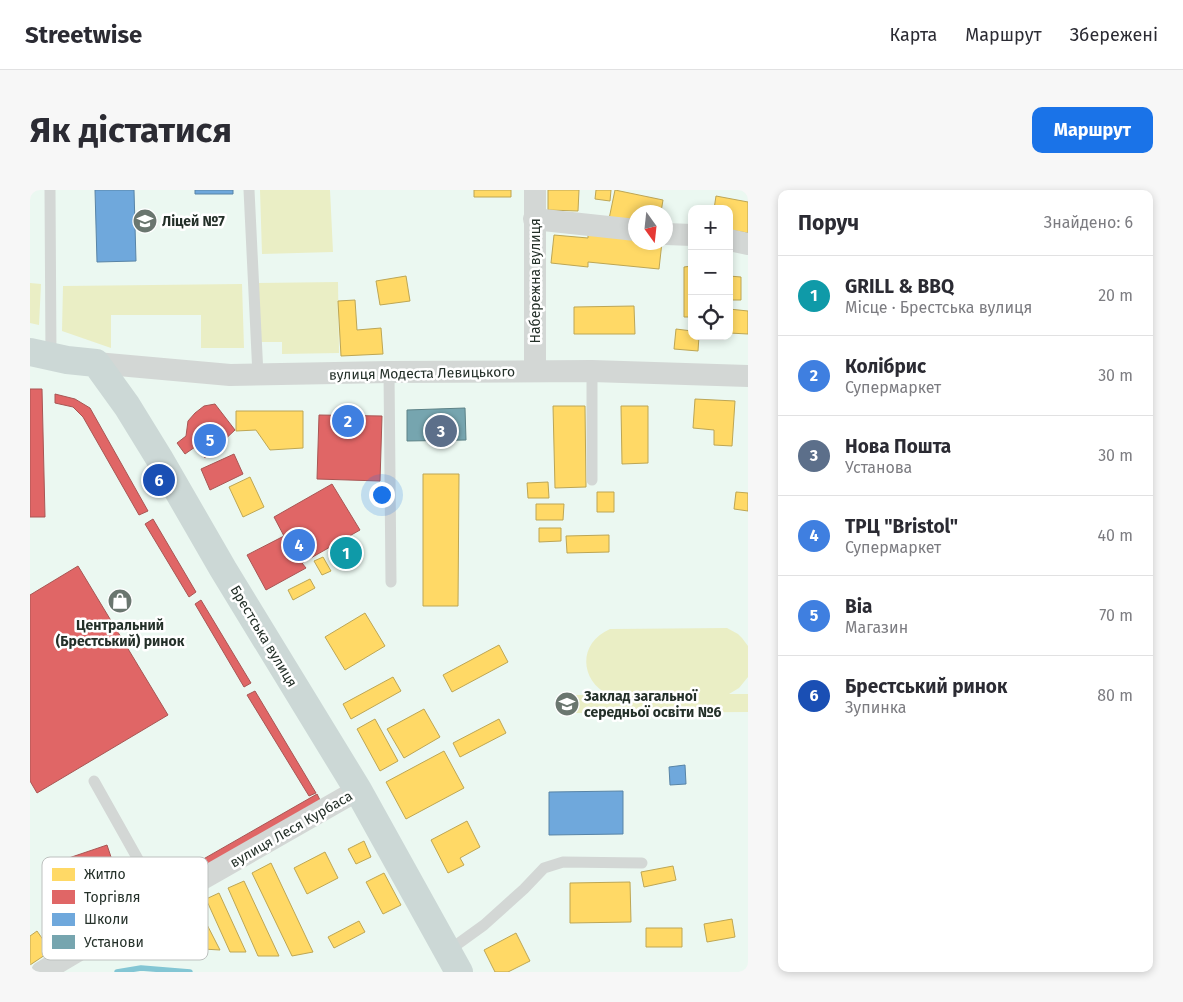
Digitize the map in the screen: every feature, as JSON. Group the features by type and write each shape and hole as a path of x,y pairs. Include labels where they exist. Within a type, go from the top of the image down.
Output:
{"main road":[{"path":"40,354 96,363"},
{"name":"Брестська вулиця","path":"96,363 127,406 159,458 223,569 358,790 453,962"}],"street":[{"name":"Набережна вулиця","path":"535,190 535,372"},
{"path":"534,219 628,229"},
{"path":"673,234 688,235"},
{"path":"733,241 748,244"},
{"name":"вулиця Модеста Левицького","path":"96,363 230,375 592,371 748,376"},
{"name":"вулиця Леся Курбаса","path":"208,876 358,790"},
{"name":"вулиця Леся Курбаса","path":"42,972 63,960"}],"lane":[{"path":"40,354 50,190"},
{"path":"249,190 258,374"},
{"path":"592,371 592,480"},
{"path":"389,372 391,582"},
{"path":"94,781 137,857"},
{"path":"453,962 484,925 544,868 563,862 642,863"}],"green space":[{"path":"260,190 330,190 333,252 262,254"},
{"path":"338,282 339,353 282,354 282,342 258,342 257,283"},
{"path":"30,283 41,284 39,325 30,323"},
{"path":"242,284 244,348 201,348 201,315 111,315 111,348 62,331 63,286"},
{"path":"727,628 738,634 748,646 748,677 739,688 729,694 748,694 748,712 576,713 576,695 609,695 592,680 586,662 592,643 610,629"}],"building: Житло":[{"path":"474,190 511,190 511,197 474,197"},
{"path":"548,190 579,190 578,211 548,210"},
{"path":"596,190 611,190 610,201 595,199"},
{"path":"615,190 663,200 662,205 628,205 628,223 609,219"},
{"path":"716,196 748,202 748,233 733,231 733,205 715,205"},
{"path":"588,233 628,237 628,250 661,250 659,269 588,262 588,267 551,263 554,235 588,238"},
{"path":"688,266 688,317 684,317 684,267"},
{"path":"406,276 410,301 380,305 376,281"},
{"path":"733,276 741,277 741,300 733,300"},
{"path":"355,300 357,330 381,328 383,354 341,356 338,301"},
{"path":"634,306 635,334 574,334 574,307"},
{"path":"733,309 748,311 748,334 733,333"},
{"path":"676,329 688,330 688,340 699,340 698,351 674,349"},
{"path":"695,399 735,401 732,446 714,445 714,430 693,428"},
{"path":"553,406 585,406 586,487 555,488"},
{"path":"621,406 648,406 648,463 622,464"},
{"path":"236,411 303,411 303,448 270,450 256,430 236,431"},
{"path":"423,474 459,474 458,606 423,606"},
{"path":"250,477 264,507 243,517 229,487"},
{"path":"548,482 549,498 528,498 527,483"},
{"path":"597,492 614,492 614,512 597,512"},
{"path":"736,492 748,493 748,511 734,509"},
{"path":"536,504 564,504 563,520 536,520"},
{"path":"539,528 561,528 561,541 539,542"},
{"path":"609,535 609,552 567,553 566,536"},
{"path":"349,541 357,555 342,564 334,550"},
{"path":"323,557 331,571 322,575 314,561"},
{"path":"310,579 315,588 293,600 288,590"},
{"path":"365,613 385,646 345,670 325,637"},
{"path":"499,645 508,662 452,692 443,675"},
{"path":"393,677 401,691 351,719 343,704"},
{"path":"424,709 440,737 404,758 387,729"},
{"path":"375,719 398,761 380,771 357,729"},
{"path":"499,719 506,733 460,757 453,743"},
{"path":"444,751 464,788 406,819 386,782"},
{"path":"467,821 480,847 460,858 464,865 448,873 431,840"},
{"path":"364,841 371,857 356,864 348,849"},
{"path":"325,852 338,878 307,894 294,868"},
{"path":"271,863 313,952 292,956 252,873"},
{"path":"673,866 676,880 644,887 641,872"},
{"path":"384,873 401,905 383,914 366,882"},
{"path":"244,881 279,956 258,956 228,888"},
{"path":"630,882 631,922 570,923 570,883"},
{"path":"219,893 246,952 230,952 208,903 208,898"},
{"path":"732,919 735,937 707,942 704,924"},
{"path":"359,921 365,932 334,948 328,937"},
{"path":"208,927 220,950 208,949"},
{"path":"646,928 682,928 682,947 646,947"},
{"path":"37,931 42,938 42,957 30,965 30,936"},
{"path":"516,933 530,961 508,972 495,972 484,950"}],"building: Торгівля":[{"path":"30,389 42,389 45,517 30,517"},
{"path":"55,394 75,399 90,408 148,511 139,515 83,417 73,407 55,403"},
{"path":"215,404 235,430 205,458 195,447 185,454 177,443 186,436 188,421 204,406"},
{"path":"319,415 382,416 380,481 317,479"},
{"path":"234,454 243,474 210,490 201,469"},
{"path":"332,484 360,530 302,563 306,568 266,590 247,555 284,536 274,517"},
{"path":"153,519 196,592 189,597 145,524"},
{"path":"78,566 168,715 37,793 30,781 30,595"},
{"path":"201,600 251,683 244,687 195,604"},
{"path":"255,691 316,793 309,796 247,695"},
{"path":"317,794 320,800 208,864 207,857"},
{"path":"107,845 111,857 72,857"}],"building: Школи":[{"path":"95,190 134,190 136,261 97,262"},
{"path":"195,190 233,190 233,194 195,194"},
{"path":"685,765 686,784 670,785 669,767"},
{"path":"623,791 623,834 549,835 549,792"}],"building: Установи":[{"path":"465,408 466,440 407,441 407,410"}],"waterway":[{"path":"117,972 141,968 190,972"}],"place":[{"name":"Ліцей №7","path":"145,221"},
{"name":"Колібрис","path":"348,421"},
{"name":"Нова Пошта","path":"441,431"},
{"name":"Віа","path":"210,440"},
{"name":"Брестський ринок","path":"159,480"},
{"name":"ТРЦ \"Bristol\"","path":"299,545"},
{"name":"GRILL & BBQ","path":"346,553"},
{"name":"Центральний (Брестський) ринок","path":"120,601"},
{"name":"Заклад загальної середньої освіти №6","path":"567,704"}]}
